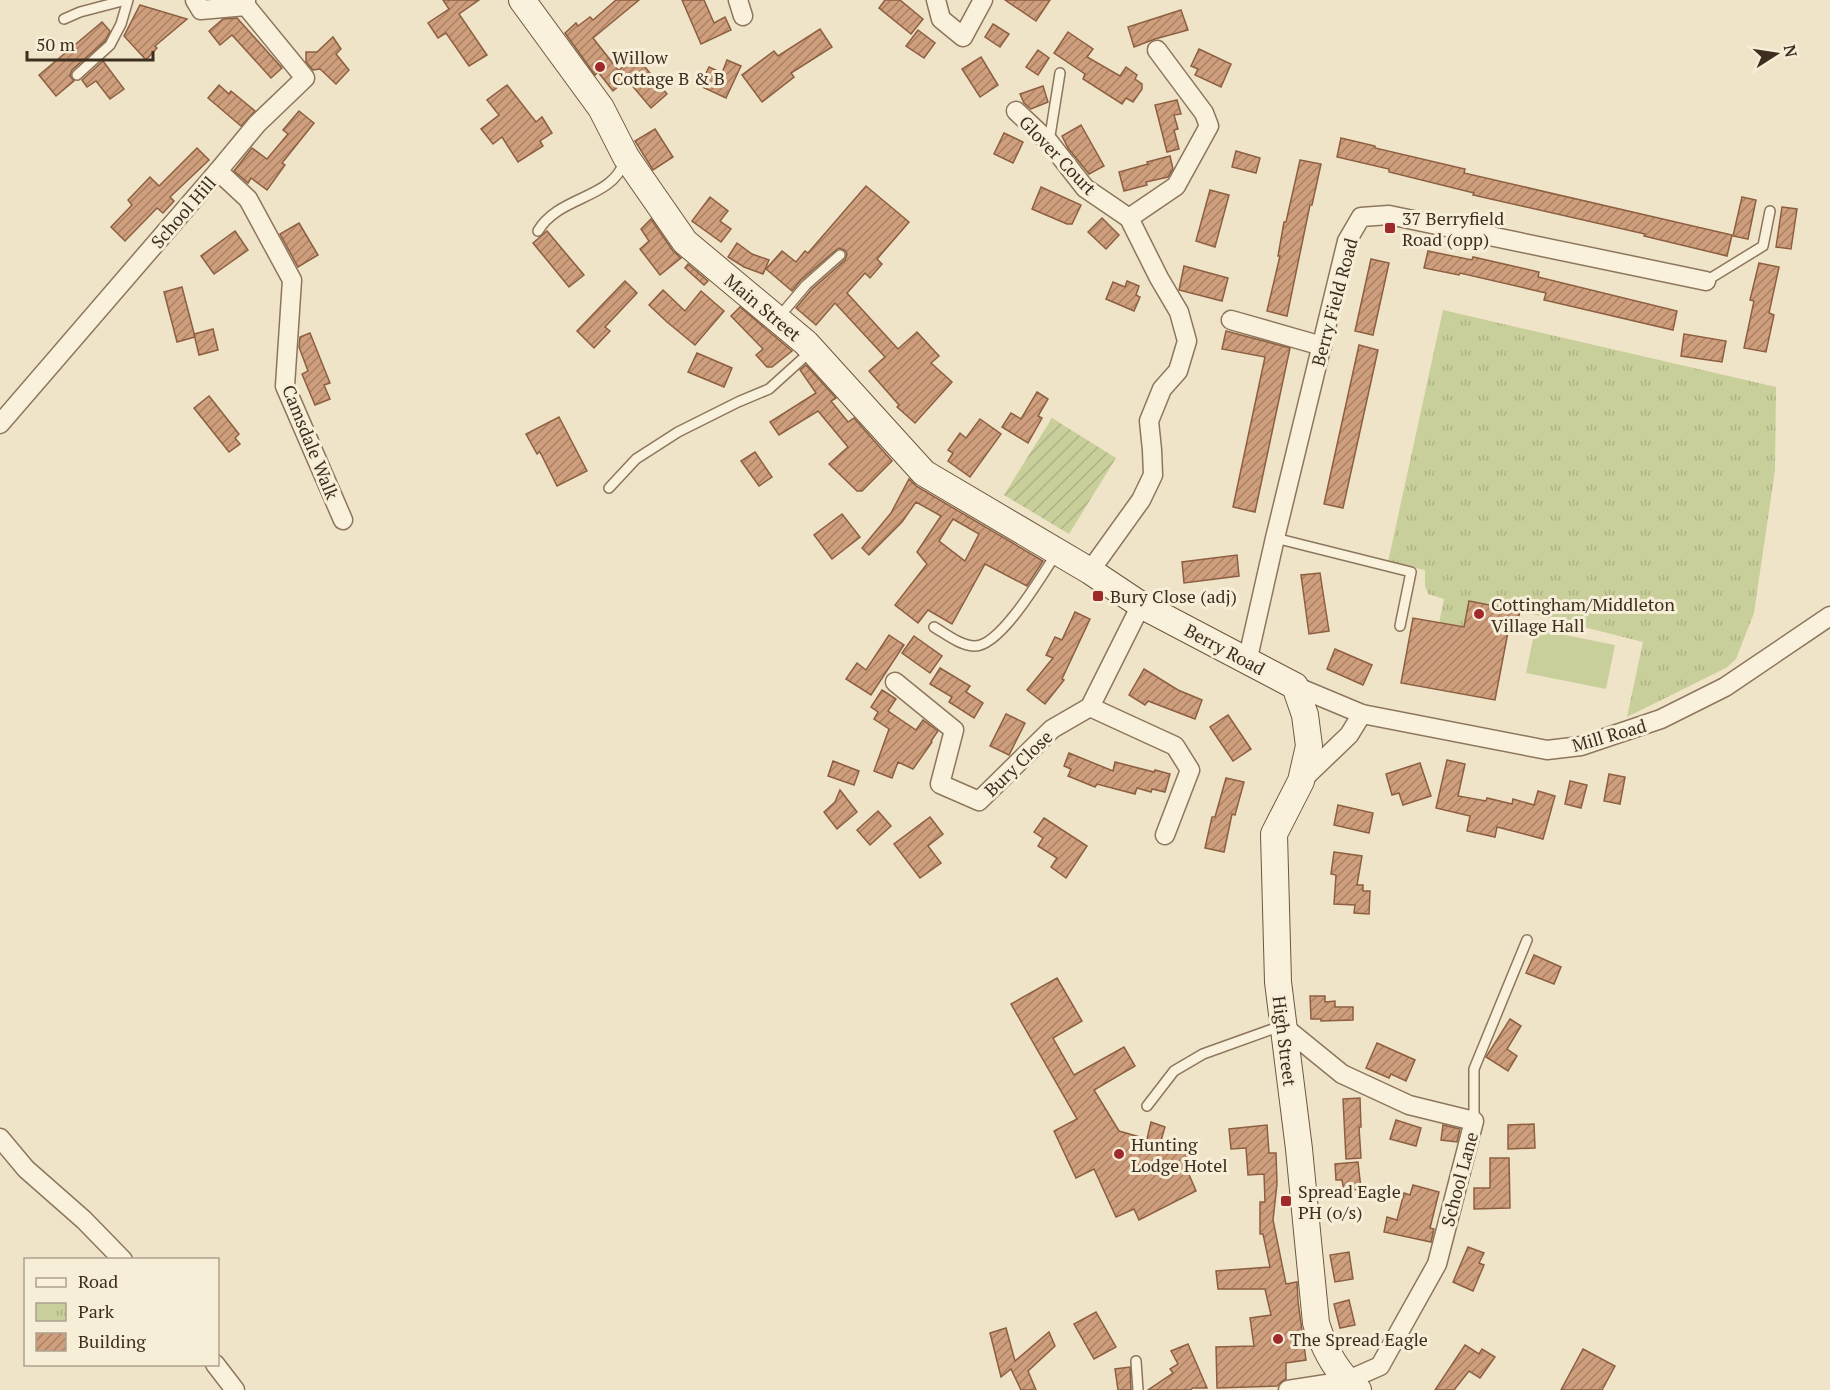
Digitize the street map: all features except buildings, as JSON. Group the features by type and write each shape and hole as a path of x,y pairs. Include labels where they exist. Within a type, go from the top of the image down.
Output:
{"main road":[{"name":"Main Street","path":"522,0 601,108 626,157 685,242 778,318 812,350 924,473 1060,554"},
{"name":"Berry Road","path":"1060,554 1141,605 1295,686"},
{"name":"High Street","path":"1295,686 1305,715 1309,746 1301,782 1274,834 1278,982 1299,1149 1316,1323 1324,1348 1352,1385"}],"street":[{"path":"195,0 201,10 246,3"},
{"path":"936,0 941,19 963,37 983,0"},
{"name":"School Hill","path":"0,424 257,124 305,78 246,3"},
{"path":"1129,218 1176,186 1209,126 1204,112 1157,50"},
{"name":"Glover Court","path":"1016,111 1049,141 1085,188 1129,218 1179,312 1187,341 1178,371 1162,389 1149,421 1153,475 1141,500 1090,571"},
{"name":"Camsdale Walk","path":"218,171 248,199 292,280 285,386 343,520"},
{"name":"Berry Field Road","path":"1247,662 1347,241 1361,217 1389,216 1706,281"},
{"path":"1231,320 1322,346"},
{"path":"1141,605 1090,707 1175,746 1190,770 1165,835"},
{"name":"Mill Road","path":"1295,686 1362,714 1547,750 1581,747 1661,719 1725,687 1830,616"},
{"name":"Bury Close","path":"896,682 954,730 940,784 979,801 1052,729 1090,707"},
{"path":"1301,782 1349,735 1362,714"},
{"name":"School Lane","path":"1283,1026 1342,1074 1409,1105 1474,1121 1437,1264 1380,1366 1352,1385 1288,1390"},
{"path":"0,1138 26,1169 84,1220 121,1258"},
{"path":"215,1366 235,1390"}],"lane":[{"path":"64,19 80,12 127,0 121,24 110,45 77,75"},
{"path":"1049,141 1060,73"},
{"path":"538,231 556,212 573,201 608,186 621,173 626,157"},
{"path":"1706,281 1763,246 1770,211"},
{"path":"778,318 806,285 840,255"},
{"path":"609,488 636,459 678,432 769,389 812,350"},
{"path":"1275,538 1411,572 1400,626"},
{"path":"934,627 967,646 979,646 1005,626 1060,554"},
{"path":"1474,1121 1474,1070 1527,940"},
{"path":"1148,1106 1174,1071 1203,1054 1283,1026"},
{"path":"1136,1361 1138,1390"}],"green space":[{"path":"1443,310 1776,387 1775,470 1754,613 1736,659 1726,668 1627,717 1643,642 1520,611 1469,601 1464,627 1439,623 1444,599 1428,594 1425,586 1425,570 1388,562"},
{"path":"1052,418 1116,458 1069,534 1004,495"},
{"path":"1535,629 1615,645 1606,689 1526,673"}],"place":[{"name":"Willow Cottage B & B","path":"600,67"},
{"name":"37 Berryfield Road (opp)","path":"1390,228"},
{"name":"Bury Close (adj)","path":"1098,596"},
{"name":"Cottingham/Middleton Village Hall","path":"1479,614"},
{"name":"Hunting Lodge Hotel","path":"1119,1154"},
{"name":"Spread Eagle PH (o/s)","path":"1286,1201"},
{"name":"The Spread Eagle","path":"1278,1339"}]}
